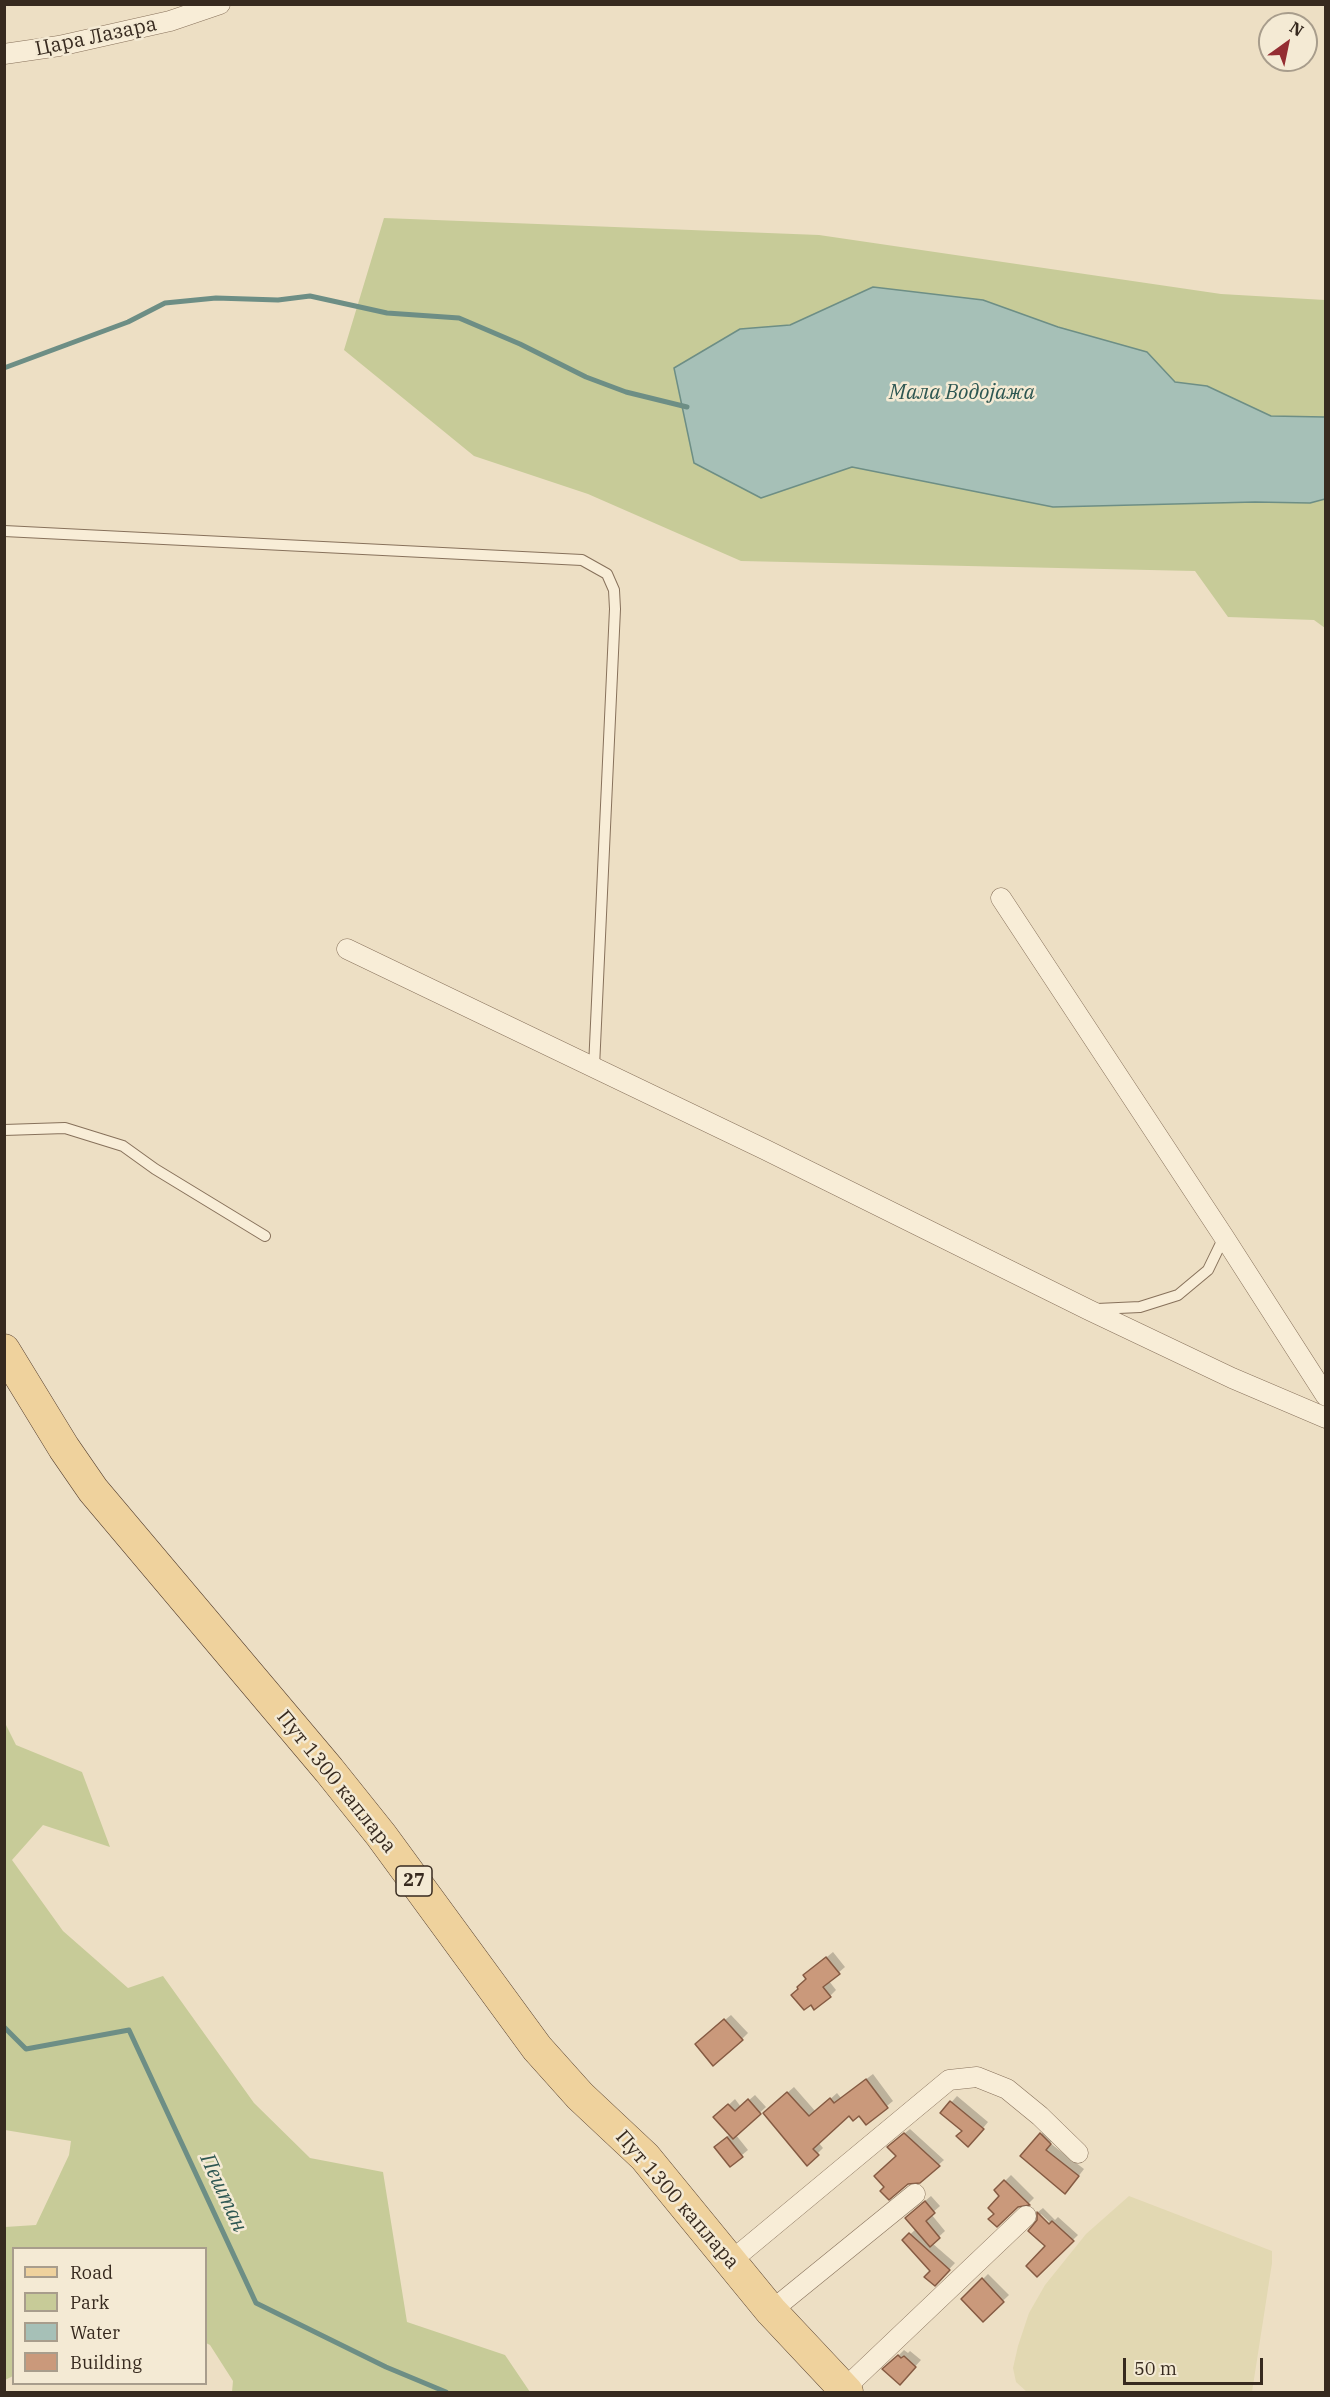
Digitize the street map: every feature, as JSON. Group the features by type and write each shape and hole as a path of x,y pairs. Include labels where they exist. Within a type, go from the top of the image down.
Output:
{"main road":[{"name":"Пут 1300 каплара","path":"4,1350 64,1448 93,1490 381,1835 537,2048 580,2096 645,2157 771,2311 846,2391"}],"street":[{"name":"Цара Лазара","path":"4,54 58,46 170,21 220,4"},
{"path":"1001,898 1326,1396"},
{"path":"347,949 594,1067 1089,1310 1232,1378 1326,1418"},
{"path":"731,2261 949,2080 977,2077 1007,2089 1040,2116 1078,2153"},
{"path":"771,2311 915,2194"},
{"path":"846,2391 1026,2216"}],"lane":[{"path":"4,531 582,560 607,574 614,590 615,609 594,1067"},
{"path":"4,1130 65,1128 123,1146 155,1169 265,1236"},
{"path":"1089,1310 1140,1307 1179,1295 1208,1270 1224,1237"}],"shaded area":[{"path":"1129,2196 1272,2251 1252,2392 1027,2392 1016,2382 1013,2368 1018,2346 1029,2313 1045,2285 1086,2234"}],"green space":[{"path":"384,218 819,235 1221,294 1325,300 1325,628 1314,620 1228,617 1195,571 741,561 588,494 474,456 344,350"},
{"path":"4,1721 16,1745 82,1772 110,1847 43,1825 12,1860 63,1931 128,1988 163,1976 254,2103 310,2158 383,2172 407,2322 505,2355 530,2392 232,2392 233,2381 207,2344 207,2247 12,2247 12,2376 5,2380 5,2227 36,2225 69,2155 71,2141 5,2130"}],"water":[{"name":"Мала Водојажа","path":"873,287 983,300 1058,327 1147,352 1175,382 1207,386 1271,416 1325,417 1325,499 1310,503 1255,502 1053,507 852,467 761,498 694,463 674,368 740,329 790,325"}],"building":[{"path":"826,1957 840,1974 823,1987 831,1997 814,2010 811,2005 804,2010 791,1995 806,1979 803,1975"},
{"path":"724,2019 743,2040 713,2066 695,2044"},
{"path":"866,2079 888,2108 866,2125 859,2116 853,2121 849,2116 813,2149 819,2155 807,2166 763,2113 787,2092 809,2116 830,2098 834,2103"},
{"path":"748,2099 761,2114 733,2139 713,2117 728,2104 735,2111"},
{"path":"950,2101 984,2129 968,2147 956,2136 962,2131 940,2113"},
{"path":"904,2133 940,2166 920,2183 908,2184 889,2200 880,2191 884,2187 874,2176 896,2156 887,2147"},
{"path":"1040,2133 1051,2144 1046,2150 1079,2176 1065,2194 1020,2156"},
{"path":"727,2137 743,2157 730,2167 714,2147"},
{"path":"1004,2180 1030,2205 1018,2207 997,2227 988,2219 994,2214 988,2208 999,2196 994,2190"},
{"path":"925,2201 935,2213 926,2221 940,2238 930,2247 905,2218"},
{"path":"1037,2212 1049,2224 1052,2221 1074,2241 1037,2277 1026,2266 1045,2246 1028,2231 1037,2220"},
{"path":"909,2233 950,2270 935,2286 924,2277 930,2271 902,2240"},
{"path":"982,2278 1004,2302 983,2322 961,2299"},
{"path":"898,2355 901,2358 904,2356 916,2367 900,2385 882,2369"}],"waterway":[{"path":"4,368 128,322 165,303 216,298 278,300 310,296 387,313 459,318 520,344 586,377 626,392 687,407"},
{"name":"Пештан","path":"4,2027 26,2049 129,2030 256,2303 386,2367 446,2392"}]}
